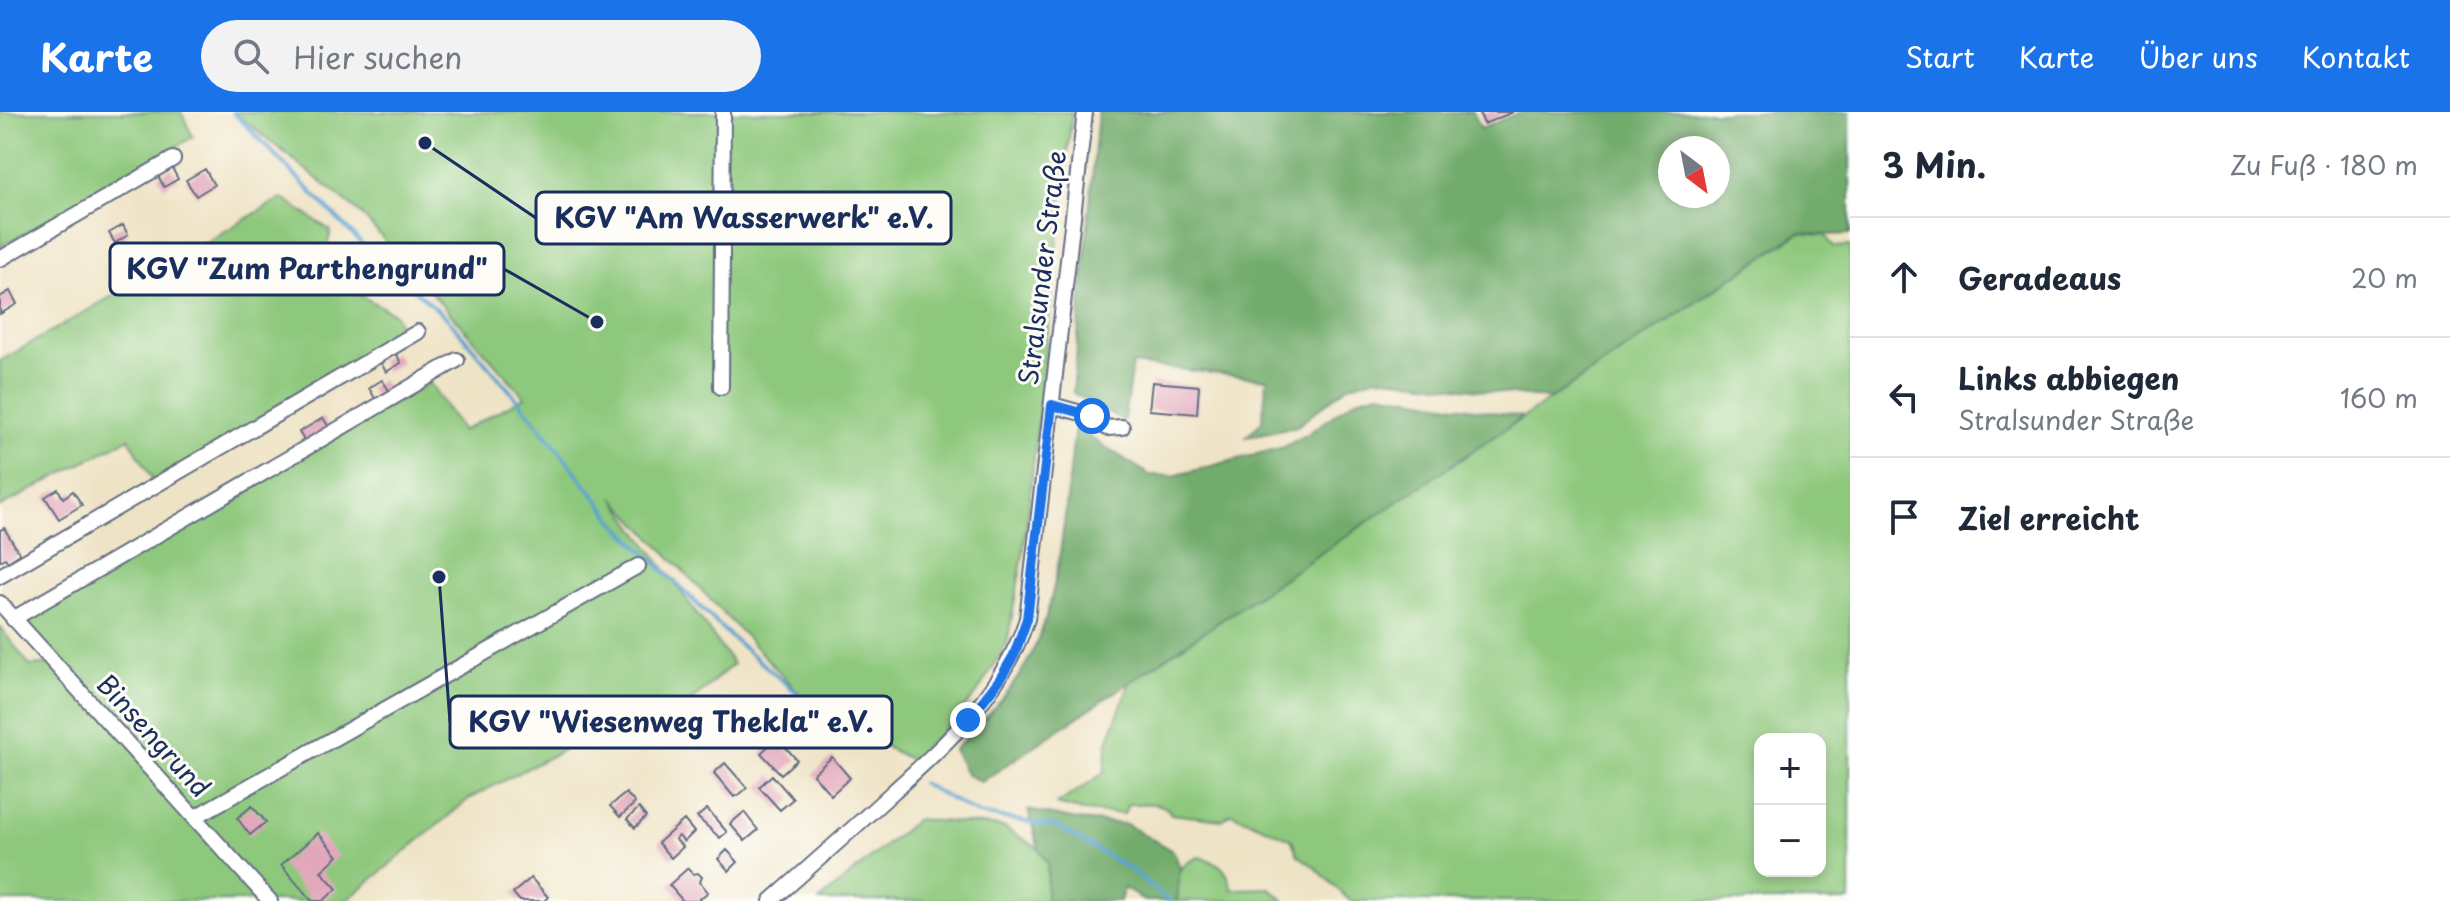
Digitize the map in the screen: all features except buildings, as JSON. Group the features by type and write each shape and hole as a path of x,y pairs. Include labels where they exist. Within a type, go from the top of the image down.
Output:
{"street":[{"path":"721,387 723,112"},
{"name":"Stralsunder Straße","path":"771,901 968,720 1000,679 1014,655 1027,619 1085,112"},
{"path":"0,259 173,159"},
{"path":"0,576 418,332"},
{"path":"13,619 457,360"},
{"path":"1052,405 1092,416 1107,428 1122,427"},
{"path":"195,817 638,566"},
{"name":"Binsengrund","path":"0,603 270,901"}],"green space":[{"path":"0,112 181,112 193,137 0,247"},
{"path":"234,112 1072,112 1023,556 1007,643 977,693 944,730 911,760 853,730 802,696 613,497 733,664 671,719 586,738 470,798 346,901 0,901 0,627 30,666 54,664 23,615 430,383 462,431 525,397 360,213"},
{"path":"1098,112 1473,112 1481,129 1520,112 1850,112 1850,234 1799,233 1550,399 1377,377 1348,386 1297,426 1246,437 1262,421 1267,379 1132,364 1124,421 1073,393"},
{"path":"282,198 331,231 320,274 395,314 402,336 154,482 129,438 0,507 0,361"},
{"path":"1800,233 1825,235 1834,247 1850,246 1850,901 1350,901 1298,855 1291,839 1231,813 1222,820 1171,814 1163,806 1152,804 1128,804 1124,814 1083,811 1057,804 1104,773 1108,742 1131,679"},
{"path":"1379,393 1523,417 981,782 966,774 954,750 1010,689 1038,640 1047,612 1060,550 1075,428 1150,475 1173,476 1284,447 1356,399"},
{"path":"1028,810 1077,820 1126,824 1174,852 1180,868 1177,901 1144,901 1124,888 1120,901 1046,901 1048,864 1039,849"},
{"path":"917,819 1003,827 1039,849 1048,864 1046,901 819,901"},
{"path":"1199,857 1222,867 1232,889 1270,888 1284,901 1177,901 1179,873 1185,864"}],"waterway":[{"path":"233,112 365,247 448,319 529,413 620,528 732,638 822,714 869,746"},
{"path":"921,783 979,814 1058,827 1133,871 1169,901"}],"place":[{"name":"KGV \"Am Wasserwerk\" e.V.","path":"425,143"},
{"name":"KGV \"Zum Parthengrund\"","path":"597,322"},
{"name":"KGV \"Wiesenweg Thekla\" e.V.","path":"439,577"}],"route":[{"path":"968,720 1000,679 1014,655 1027,619 1052,405 1092,416"}]}
